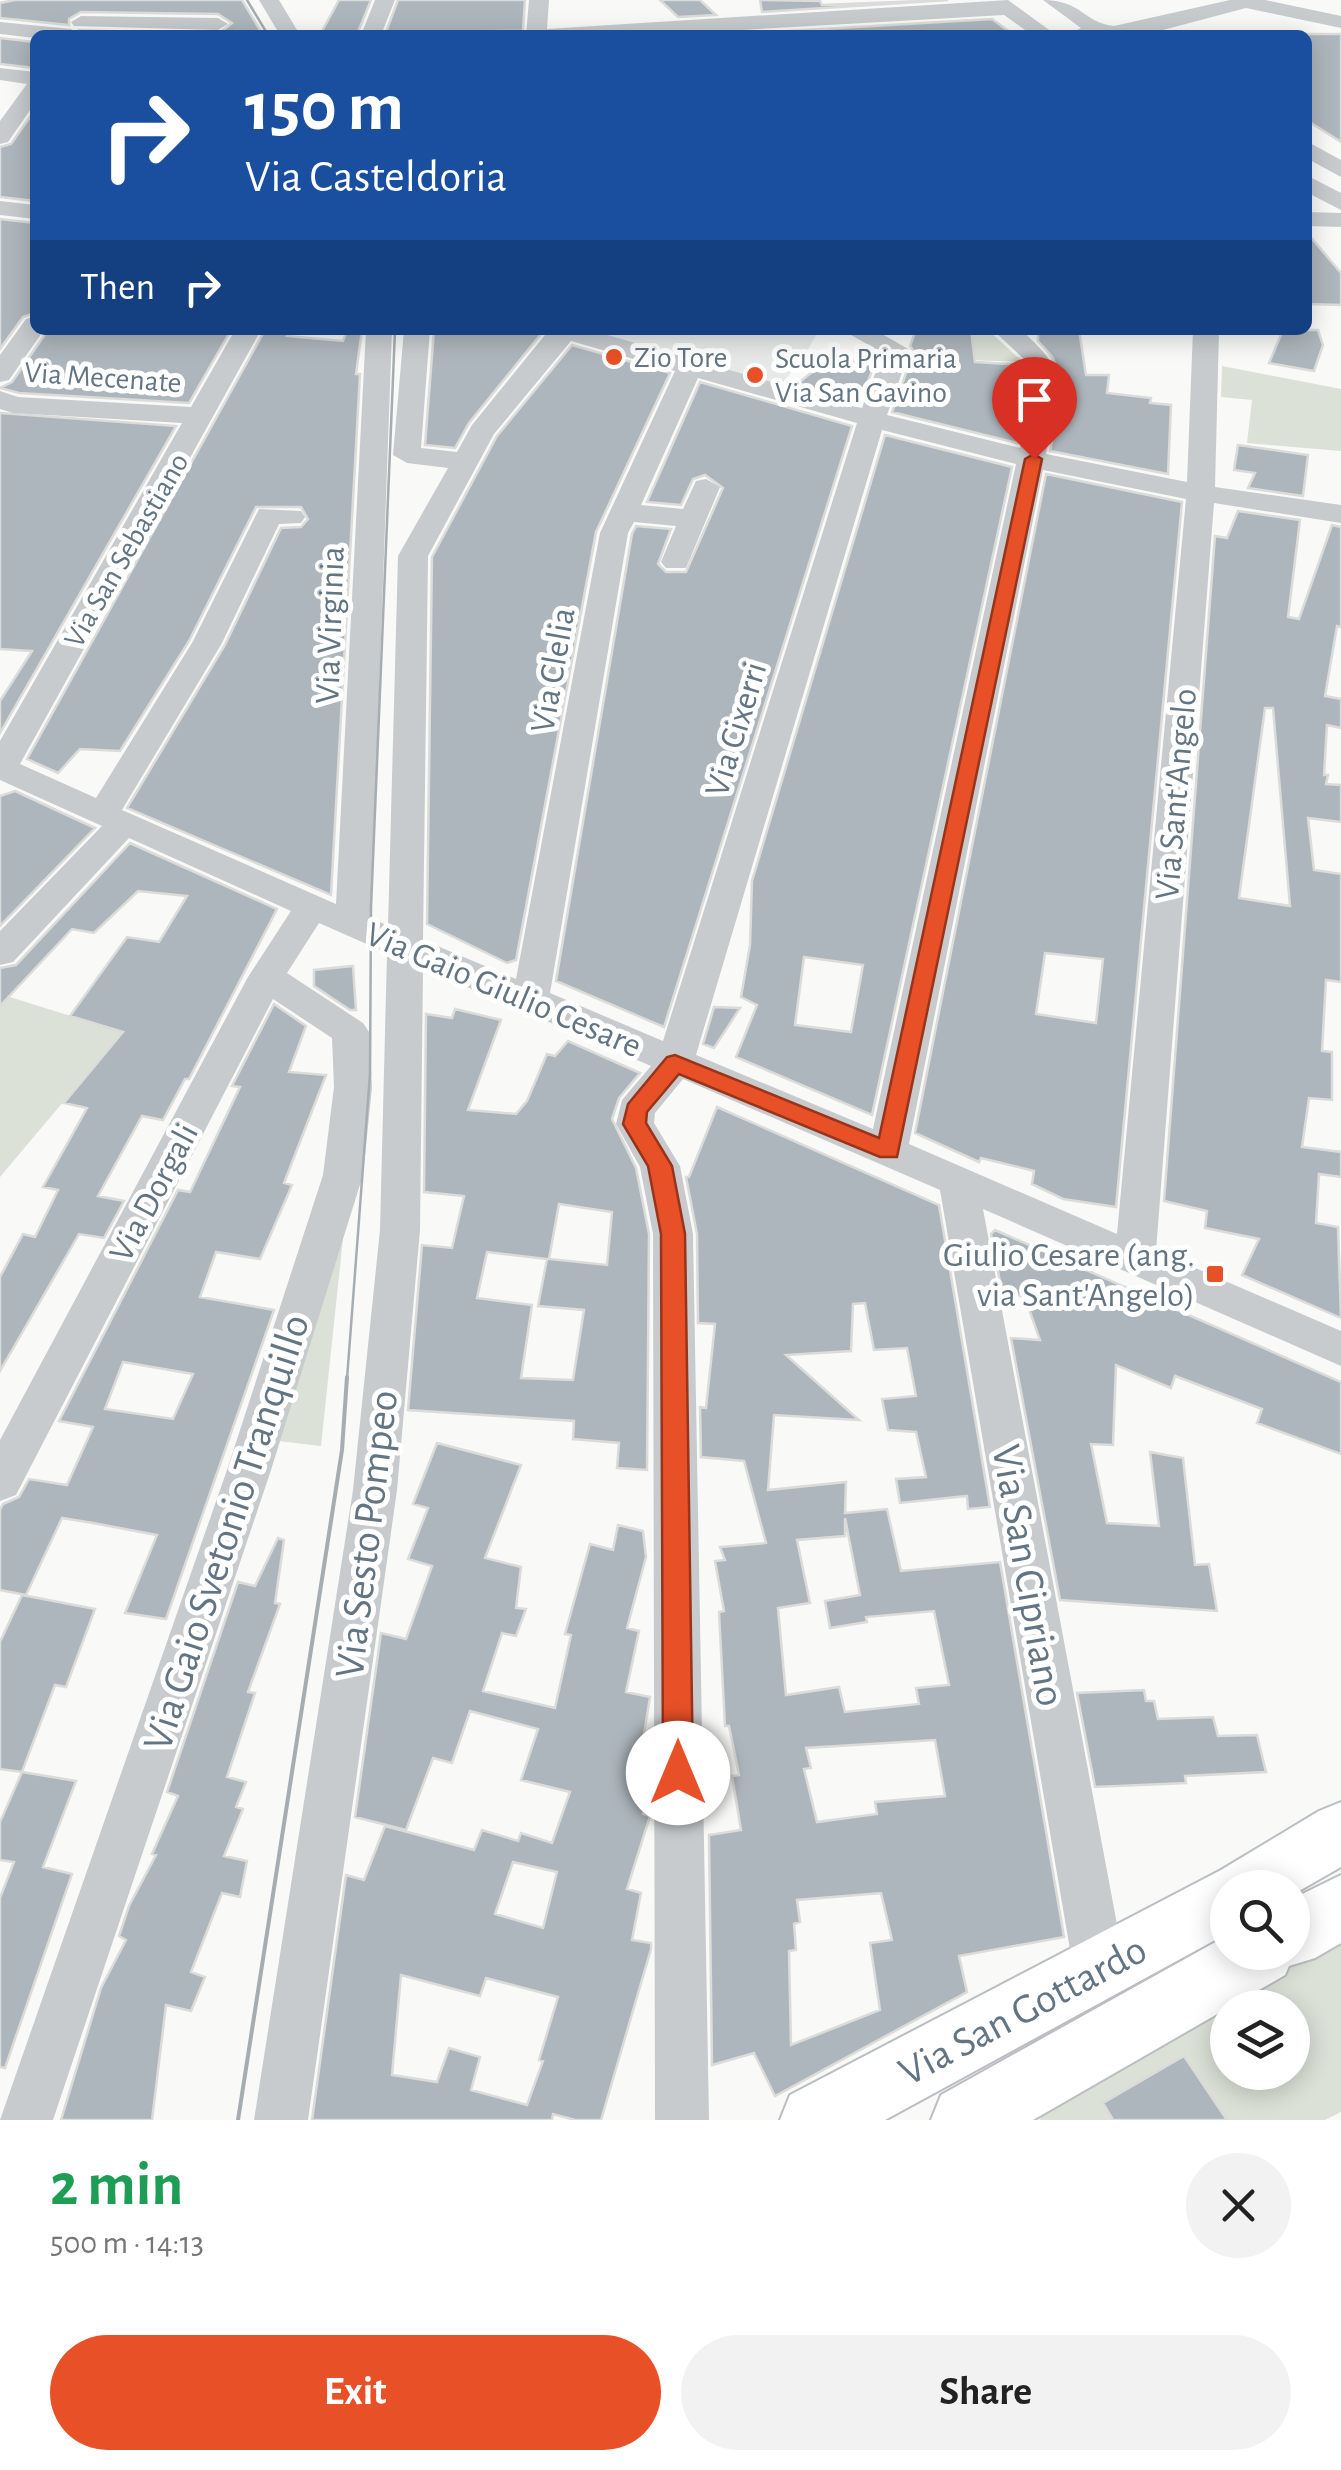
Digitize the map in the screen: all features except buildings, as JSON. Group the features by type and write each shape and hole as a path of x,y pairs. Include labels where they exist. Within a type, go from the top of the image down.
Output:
{"main road":[{"path":"1276,1870 1341,1832"},
{"path":"1310,1925 1341,1907"},
{"name":"Via San Gottardo","path":"815,2120 1210,1908"},
{"name":"Via San Gottardo","path":"966,2120 1230,1970"}],"street":[{"path":"75,30 89,0"},
{"path":"269,0 287,30"},
{"path":"373,30 385,0"},
{"path":"536,30 539,0"},
{"path":"724,0 745,30 1001,4 1039,30"},
{"path":"1052,0 1101,30"},
{"path":"1268,9 1341,24"},
{"path":"1128,30 1268,9 1315,15 1341,24"},
{"path":"95,30 218,24"},
{"path":"0,28 50,30"},
{"path":"0,74 30,77"},
{"path":"0,137 30,101"},
{"path":"1312,152 1341,170"},
{"path":"0,184 30,187"},
{"path":"1312,185 1341,203"},
{"path":"0,208 30,211"},
{"path":"1312,219 1341,220"},
{"path":"0,374 30,331"},
{"name":"Via San Sebastiano","path":"0,768 245,335"},
{"name":"Via Virginia","path":"353,924 379,335"},
{"path":"417,335 407,455 464,462"},
{"path":"407,945 413,556 482,430 560,335"},
{"path":"582,335 872,418 1034,459 1201,492 1341,514"},
{"path":"888,1151 1048,379 1038,359 1012,335"},
{"name":"Via Sant'Angelo","path":"1135,1258 1201,492 1206,335"},
{"name":"Via Cixerri","path":"675,1063 872,418 901,340"},
{"name":"Via Clelia","path":"530,1000 614,533 690,366"},
{"name":"Via Mecenate","path":"4,409 202,416"},
{"path":"676,562 706,487"},
{"path":"624,512 693,519"},
{"path":"0,953 114,818 207,643 269,515 291,517"},
{"name":"Via Gaio Giulio Cesare","path":"0,768 312,907 888,1151 1341,1350"},
{"name":"Via Dorgali","path":"0,1482 266,976 312,907"},
{"name":"Via Sesto Pompeo","path":"281,2120 376,1472 400,1230 407,945"},
{"name":"Via Gaio Svetonio Tranquillo","path":"26,2120 249,1470 343,1174 353,1087 350,1032 266,976"},
{"path":"675,1063 636,1110 634,1124 660,1166 673,1234 682,2120"},
{"name":"Via San Cipriano","path":"958,1182 1099,1968"},
{"path":"1310,1936 1335,1922 1341,1907"},
{"path":"992,2120 1251,1970"}],"shaded area":[{"name":"Scuola Primaria Via San Gavino","path":"579,335 816,335 802,360 775,391"},
{"path":"993,335 1023,362 967,360 963,336"},
{"path":"1222,366 1341,389 1341,451 1247,443 1252,400 1221,397"},
{"path":"0,994 122,1032 0,1177"},
{"path":"348,1191 321,1446 270,1440"},
{"path":"1341,1937 1341,2112 1325,2120 1040,2120 1043,2109 1210,2013 1210,2090 1310,2090 1310,1990 1249,1990 1284,1970 1310,1970 1310,1955"}],"tram line":[{"path":"247,0 265,30"},
{"path":"347,1379 370,1074 371,907 395,335"},
{"path":"238,2120 342,1450 347,1377"}],"place":[{"name":"Zio Tore","path":"614,357"},
{"name":"Scuola Primaria Via San Gavino","path":"755,375"},
{"name":"Giulio Cesare (ang. via Sant'Angelo)","path":"1215,1274"}],"route":[{"path":"678,1773 673,1234 660,1166 634,1124 636,1110 675,1063 888,1151 1034,459"}]}
